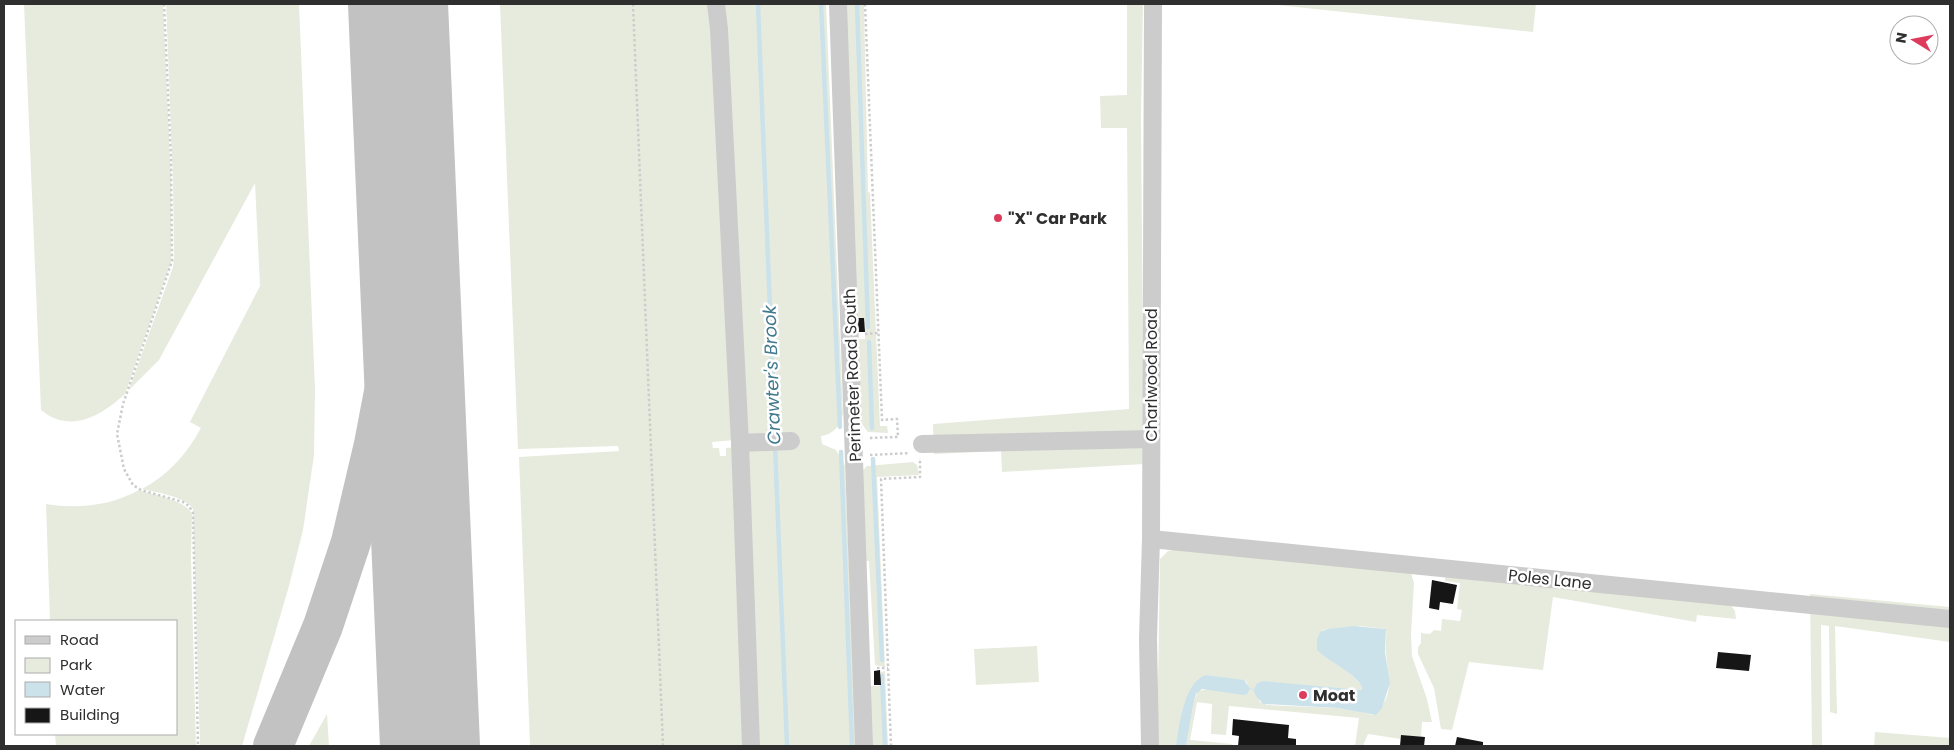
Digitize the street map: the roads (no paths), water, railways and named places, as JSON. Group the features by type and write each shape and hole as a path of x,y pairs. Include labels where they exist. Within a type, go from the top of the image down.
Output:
{"street":[{"path":"716,4 719,29 740,443 751,746"},
{"name":"Perimeter Road South","path":"838,4 864,746"},
{"name":"Charlwood Road","path":"1150,746 1148,639 1153,4"},
{"path":"918,450 1151,439"},
{"path":"740,443 791,441"},
{"name":"Poles Lane","path":"1150,539 1950,619"}],"water":[{"path":"1354,626 1386,629 1385,652 1390,683 1382,708 1376,715 1338,708 1263,704 1253,689 1250,689 1247,694 1243,695 1202,689 1196,694 1194,701 1186,746 1176,746 1181,717 1188,695 1192,686 1206,675 1244,680 1250,688 1254,689 1257,683 1263,681 1362,690 1356,679 1317,650 1317,640 1320,632 1328,629"}],"waterway":[{"name":"Crawter's Brook","path":"758,4 775,437"},
{"path":"821,4 840,427"},
{"path":"857,4 868,327"},
{"path":"869,342 872,428"},
{"name":"Crawter's Brook","path":"775,445 787,746"},
{"path":"841,452 852,746"},
{"path":"873,459 882,660"},
{"path":"882,676 885,746"}],"place":[{"name":"\"X\" Car Park","path":"998,218"},
{"name":"Moat","path":"1303,695"}]}
